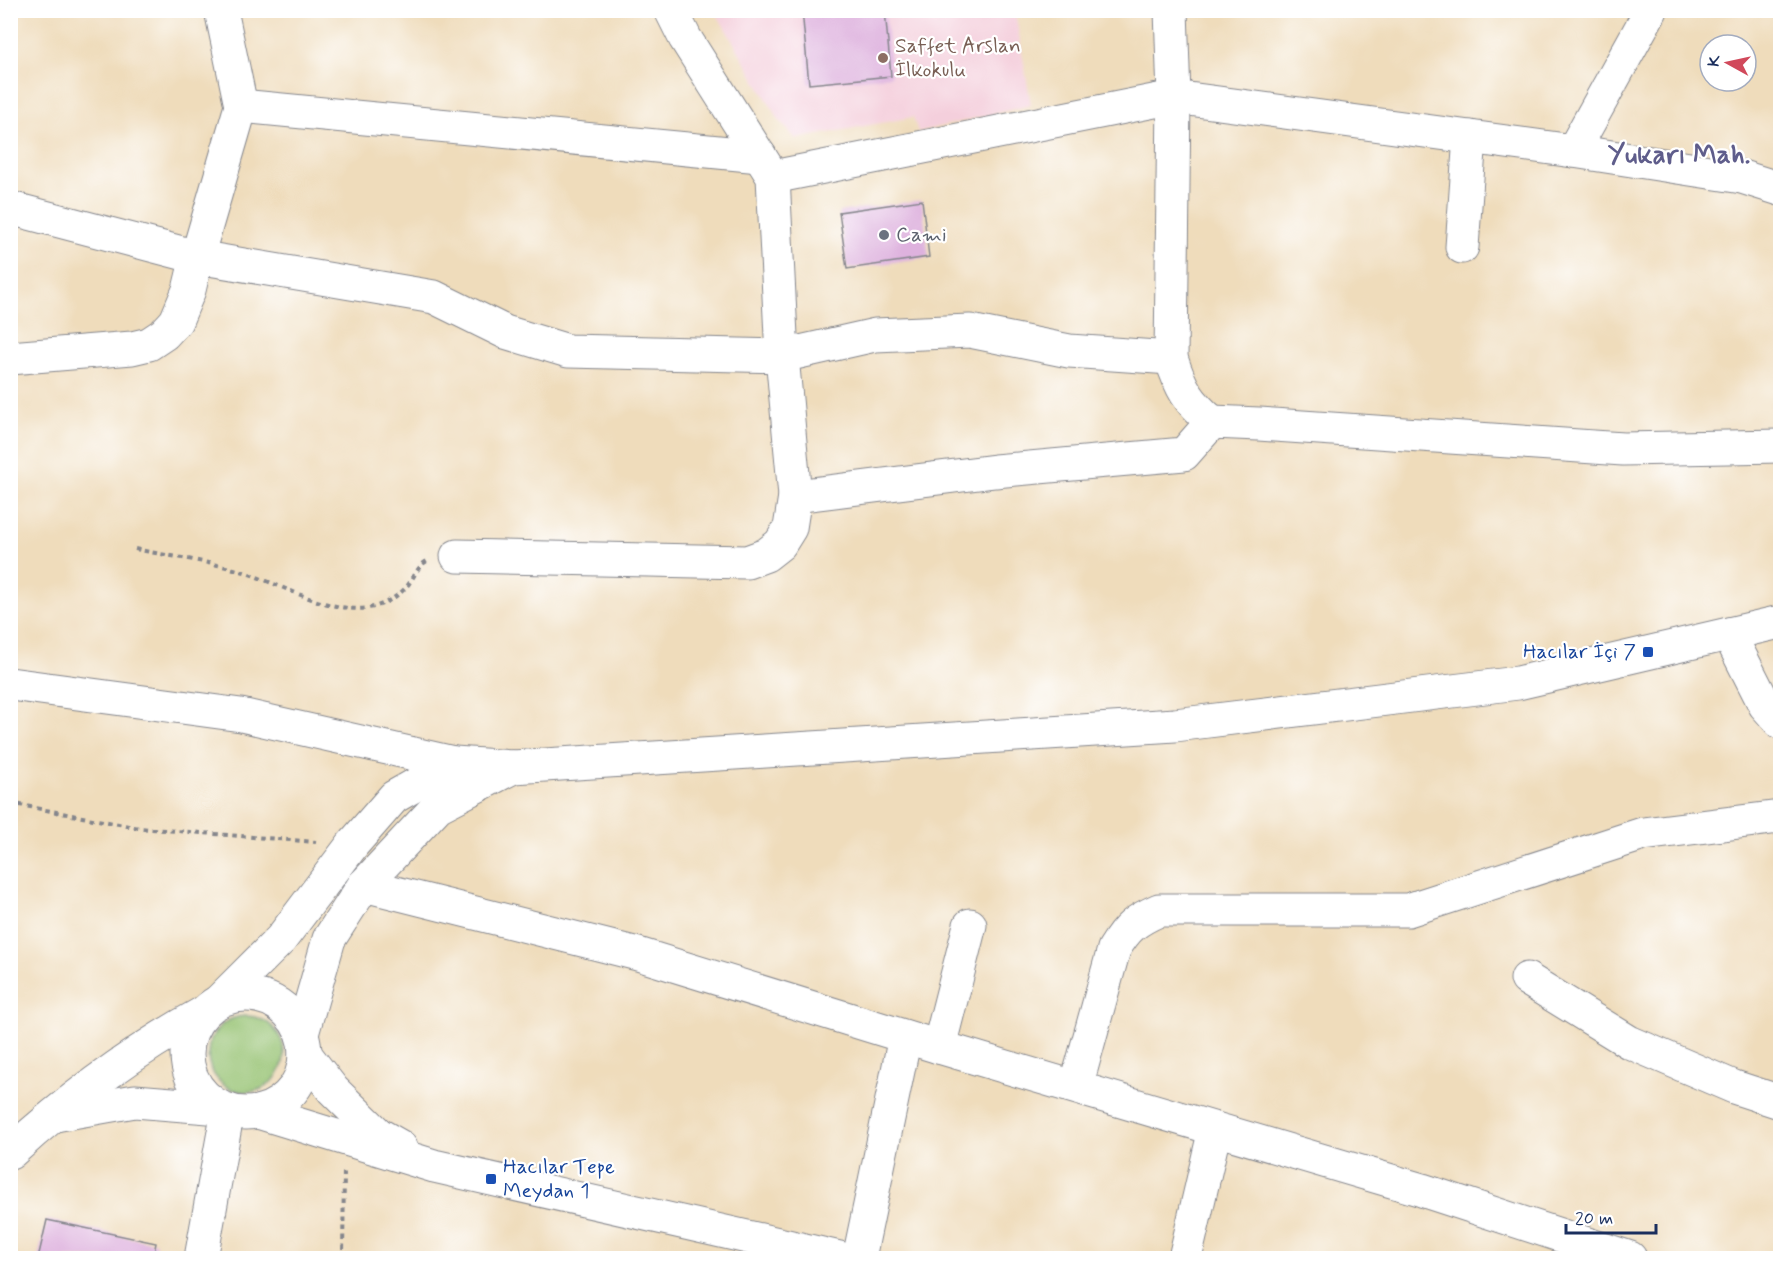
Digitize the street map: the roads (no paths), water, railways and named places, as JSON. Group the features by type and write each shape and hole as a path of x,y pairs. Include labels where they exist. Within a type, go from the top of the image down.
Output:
{"street":[{"path":"10,358 132,348 149,344 164,334 176,321 189,290 241,106 221,10"},
{"path":"457,556 747,562 766,555 780,544 790,528 795,496 767,167 685,38 671,10"},
{"path":"1171,10 1174,97 1171,358 1179,383 1193,405 1212,422 1623,449 1780,446"},
{"path":"1573,151 1651,10"},
{"path":"241,106 767,167 1174,97 1573,151 1742,177 1780,189"},
{"path":"1462,247 1470,137"},
{"path":"10,208 197,257 434,297 505,332 568,351 782,356 875,335 970,332 1069,351 1171,358"},
{"path":"795,496 995,471 1184,454 1212,422"},
{"path":"10,684 241,715 454,763 513,767 1175,725 1518,683 1780,622"},
{"path":"1729,634 1765,705 1780,722"},
{"path":"454,763 394,797 353,844 281,939 210,1007 192,1028 187,1047 188,1065 194,1083 206,1098 235,1110 344,1138 434,1166 840,1258"},
{"path":"50,1116 135,1101 235,1110 276,1105 292,1092 302,1074 303,1044 329,939 364,885 438,806 513,767"},
{"path":"1076,1087 1114,949 1125,931 1140,918 1160,910 1408,910 1643,834 1780,818"},
{"path":"364,885 638,954 905,1037 1422,1190 1630,1258"},
{"path":"939,1047 970,925"},
{"path":"1527,979 1629,1042 1734,1087 1780,1102"},
{"path":"10,1153 50,1116 103,1075 157,1038 210,1007 237,995 247,995 276,1003 292,1016 303,1044 333,1090 378,1134 434,1166"},
{"path":"859,1258 905,1037"},
{"path":"201,1258 235,1110"},
{"path":"1185,1258 1215,1129"}],"place":[{"name":"Saffet Arslan İlkokulu","path":"883,58"},
{"name":"Cami","path":"884,235"},
{"name":"Hacılar İçi 7","path":"1648,652"},
{"name":"Hacılar Tepe Meydan 1","path":"491,1179"}],"district":[{"name":"Yukarı Mah.","path":"1679,155"}]}
